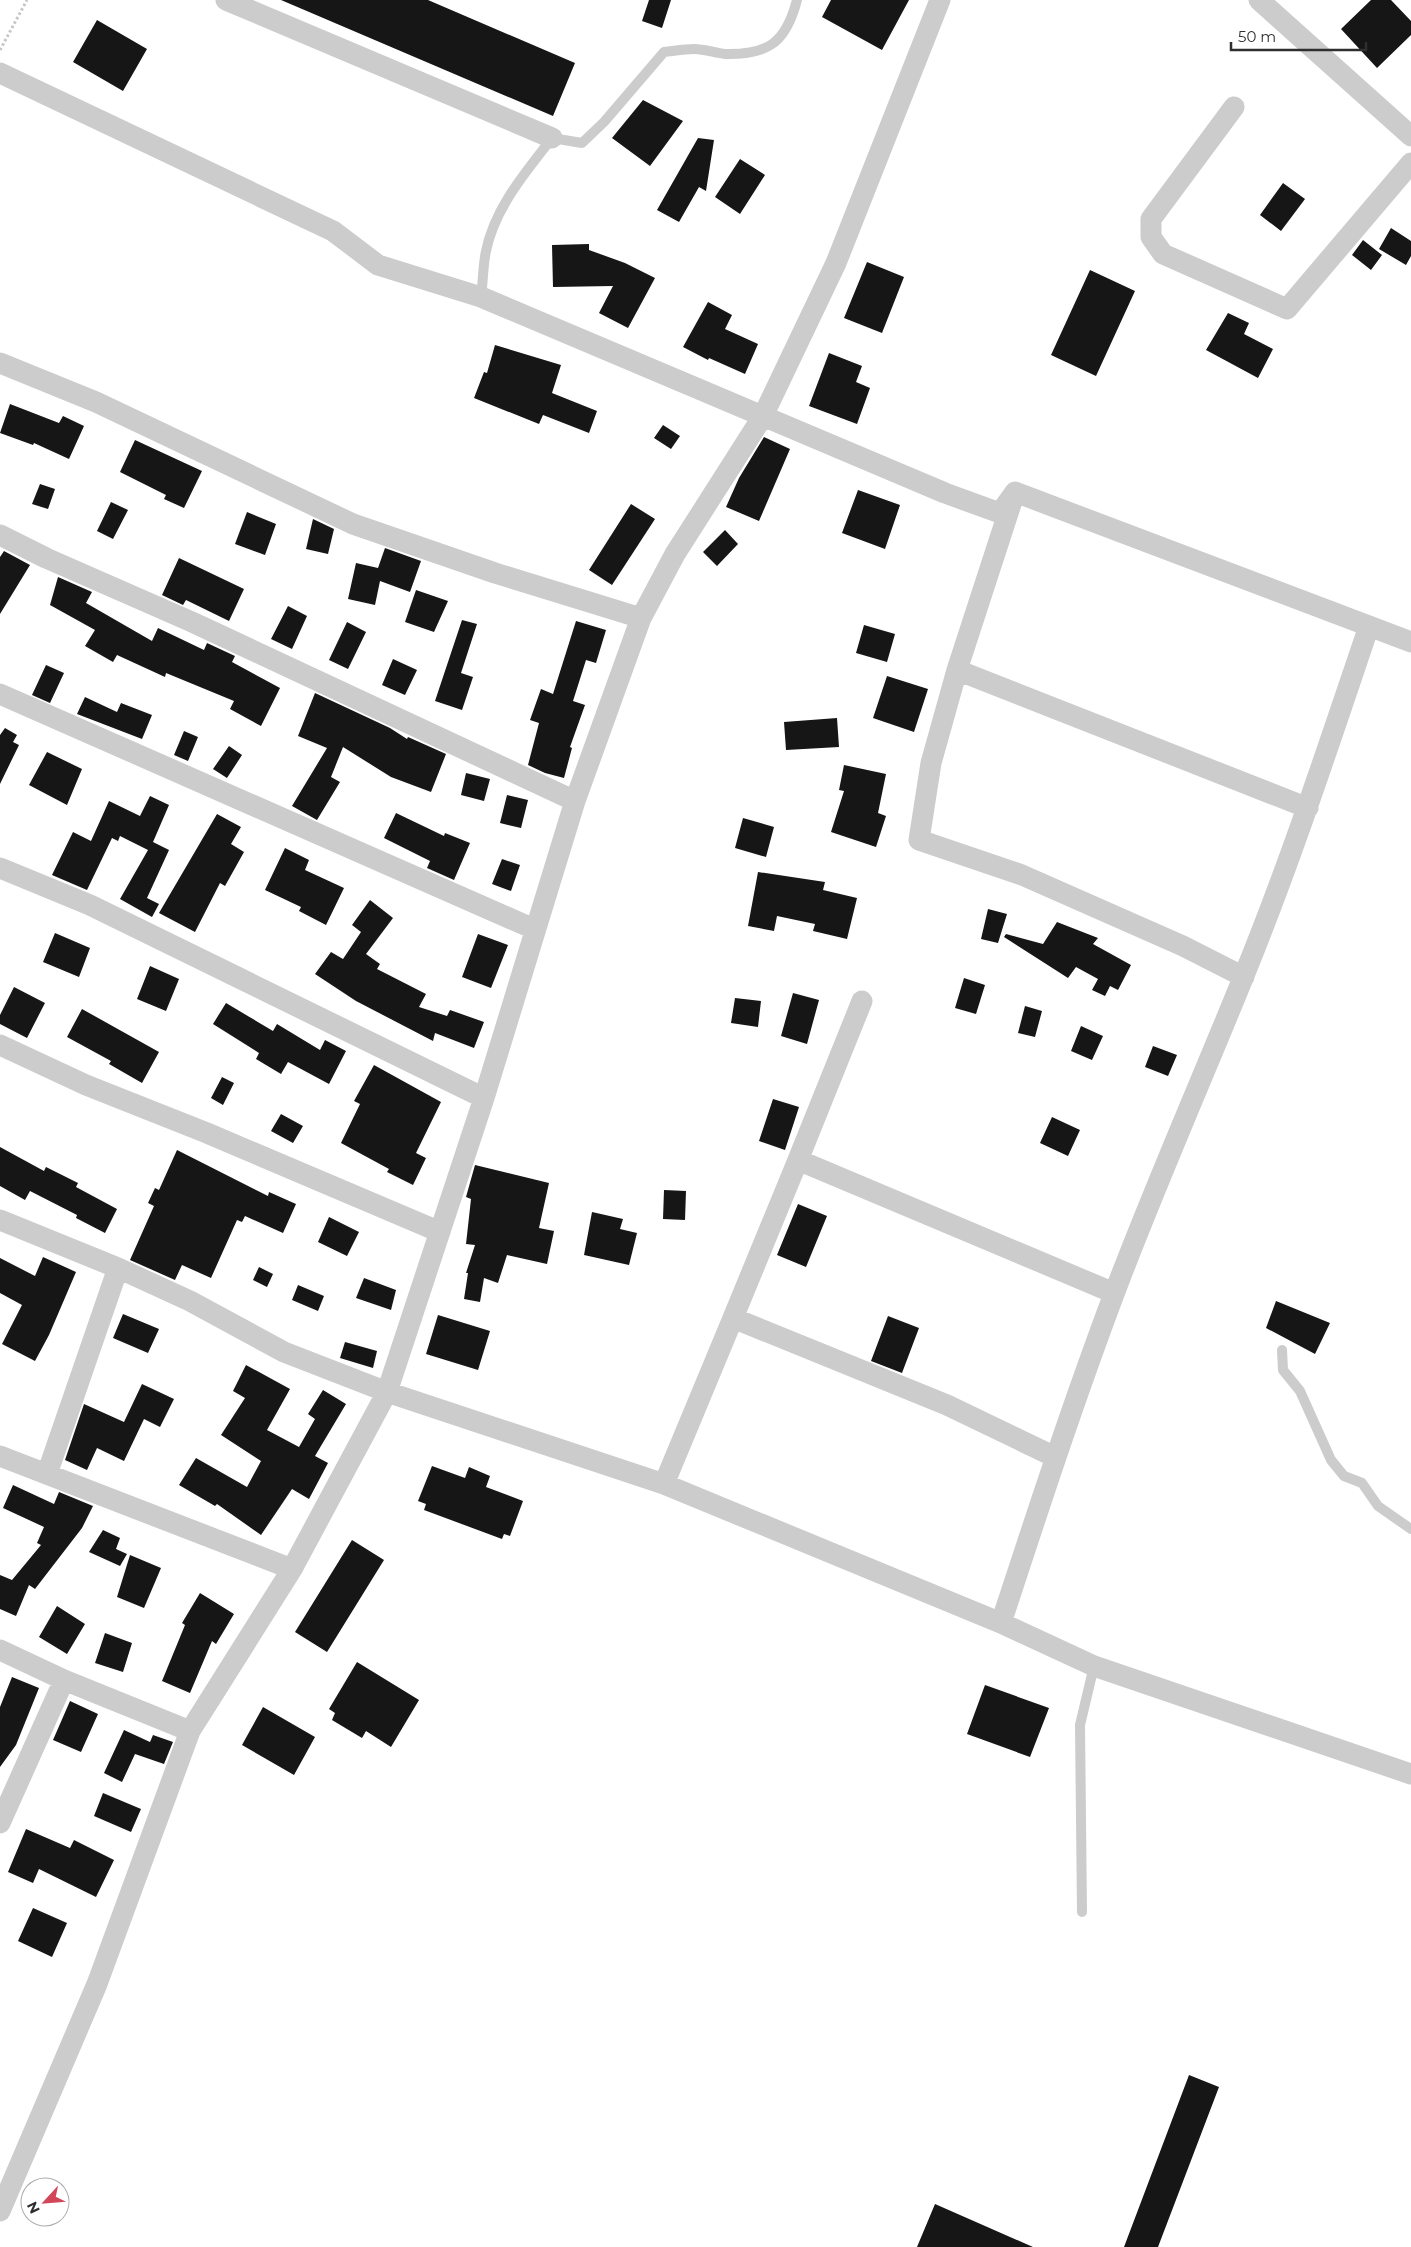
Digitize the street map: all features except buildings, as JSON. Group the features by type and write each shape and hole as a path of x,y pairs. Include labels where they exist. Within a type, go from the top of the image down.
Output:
{"street":[{"path":"226,0 552,138"},
{"path":"0,2211 97,1984 190,1731 292,1568 387,1392 484,1098 534,929 575,801 641,618 675,554 763,416 836,263 940,0"},
{"path":"1259,0 1411,136"},
{"path":"0,73 334,231 378,265 481,297 945,493 1000,513 1015,492"},
{"path":"1234,107 1151,219 1151,237 1163,254 1287,309 1411,163"},
{"path":"0,363 96,402 353,524 495,573 641,618"},
{"path":"1015,492 1411,642"},
{"path":"1015,492 957,670 931,763 919,840 1022,875 1183,946 1244,976"},
{"path":"0,535 46,558 192,622 460,749 575,801"},
{"path":"1001,1623 1055,1457 1114,1293 1179,1130 1244,976 1308,808 1369,626"},
{"path":"957,670 1308,808"},
{"path":"0,694 534,929"},
{"path":"0,868 90,905 484,1098"},
{"path":"664,1484 862,1001"},
{"path":"0,1045 86,1085 207,1133 440,1232"},
{"path":"798,1160 1114,1293"},
{"path":"0,1220 118,1268 190,1301 284,1352 387,1392 664,1484 1001,1623 1094,1666 1411,1774"},
{"path":"47,1474 118,1268"},
{"path":"733,1318 947,1405 1055,1457"},
{"path":"0,1456 292,1568"},
{"path":"0,1650 64,1680 190,1731"},
{"path":"0,1823 64,1680"}],"lane":[{"path":"481,297 486,251 496,220 513,189 552,138 582,143 604,122 664,52 695,49 724,54 758,52 779,39 792,18 797,0"},
{"path":"1282,1350 1283,1370 1300,1391 1331,1460 1344,1476 1362,1483 1378,1506 1411,1529"},
{"path":"1082,1912 1080,1725 1094,1666"}],"path":[{"path":"0,50 27,0"}]}
